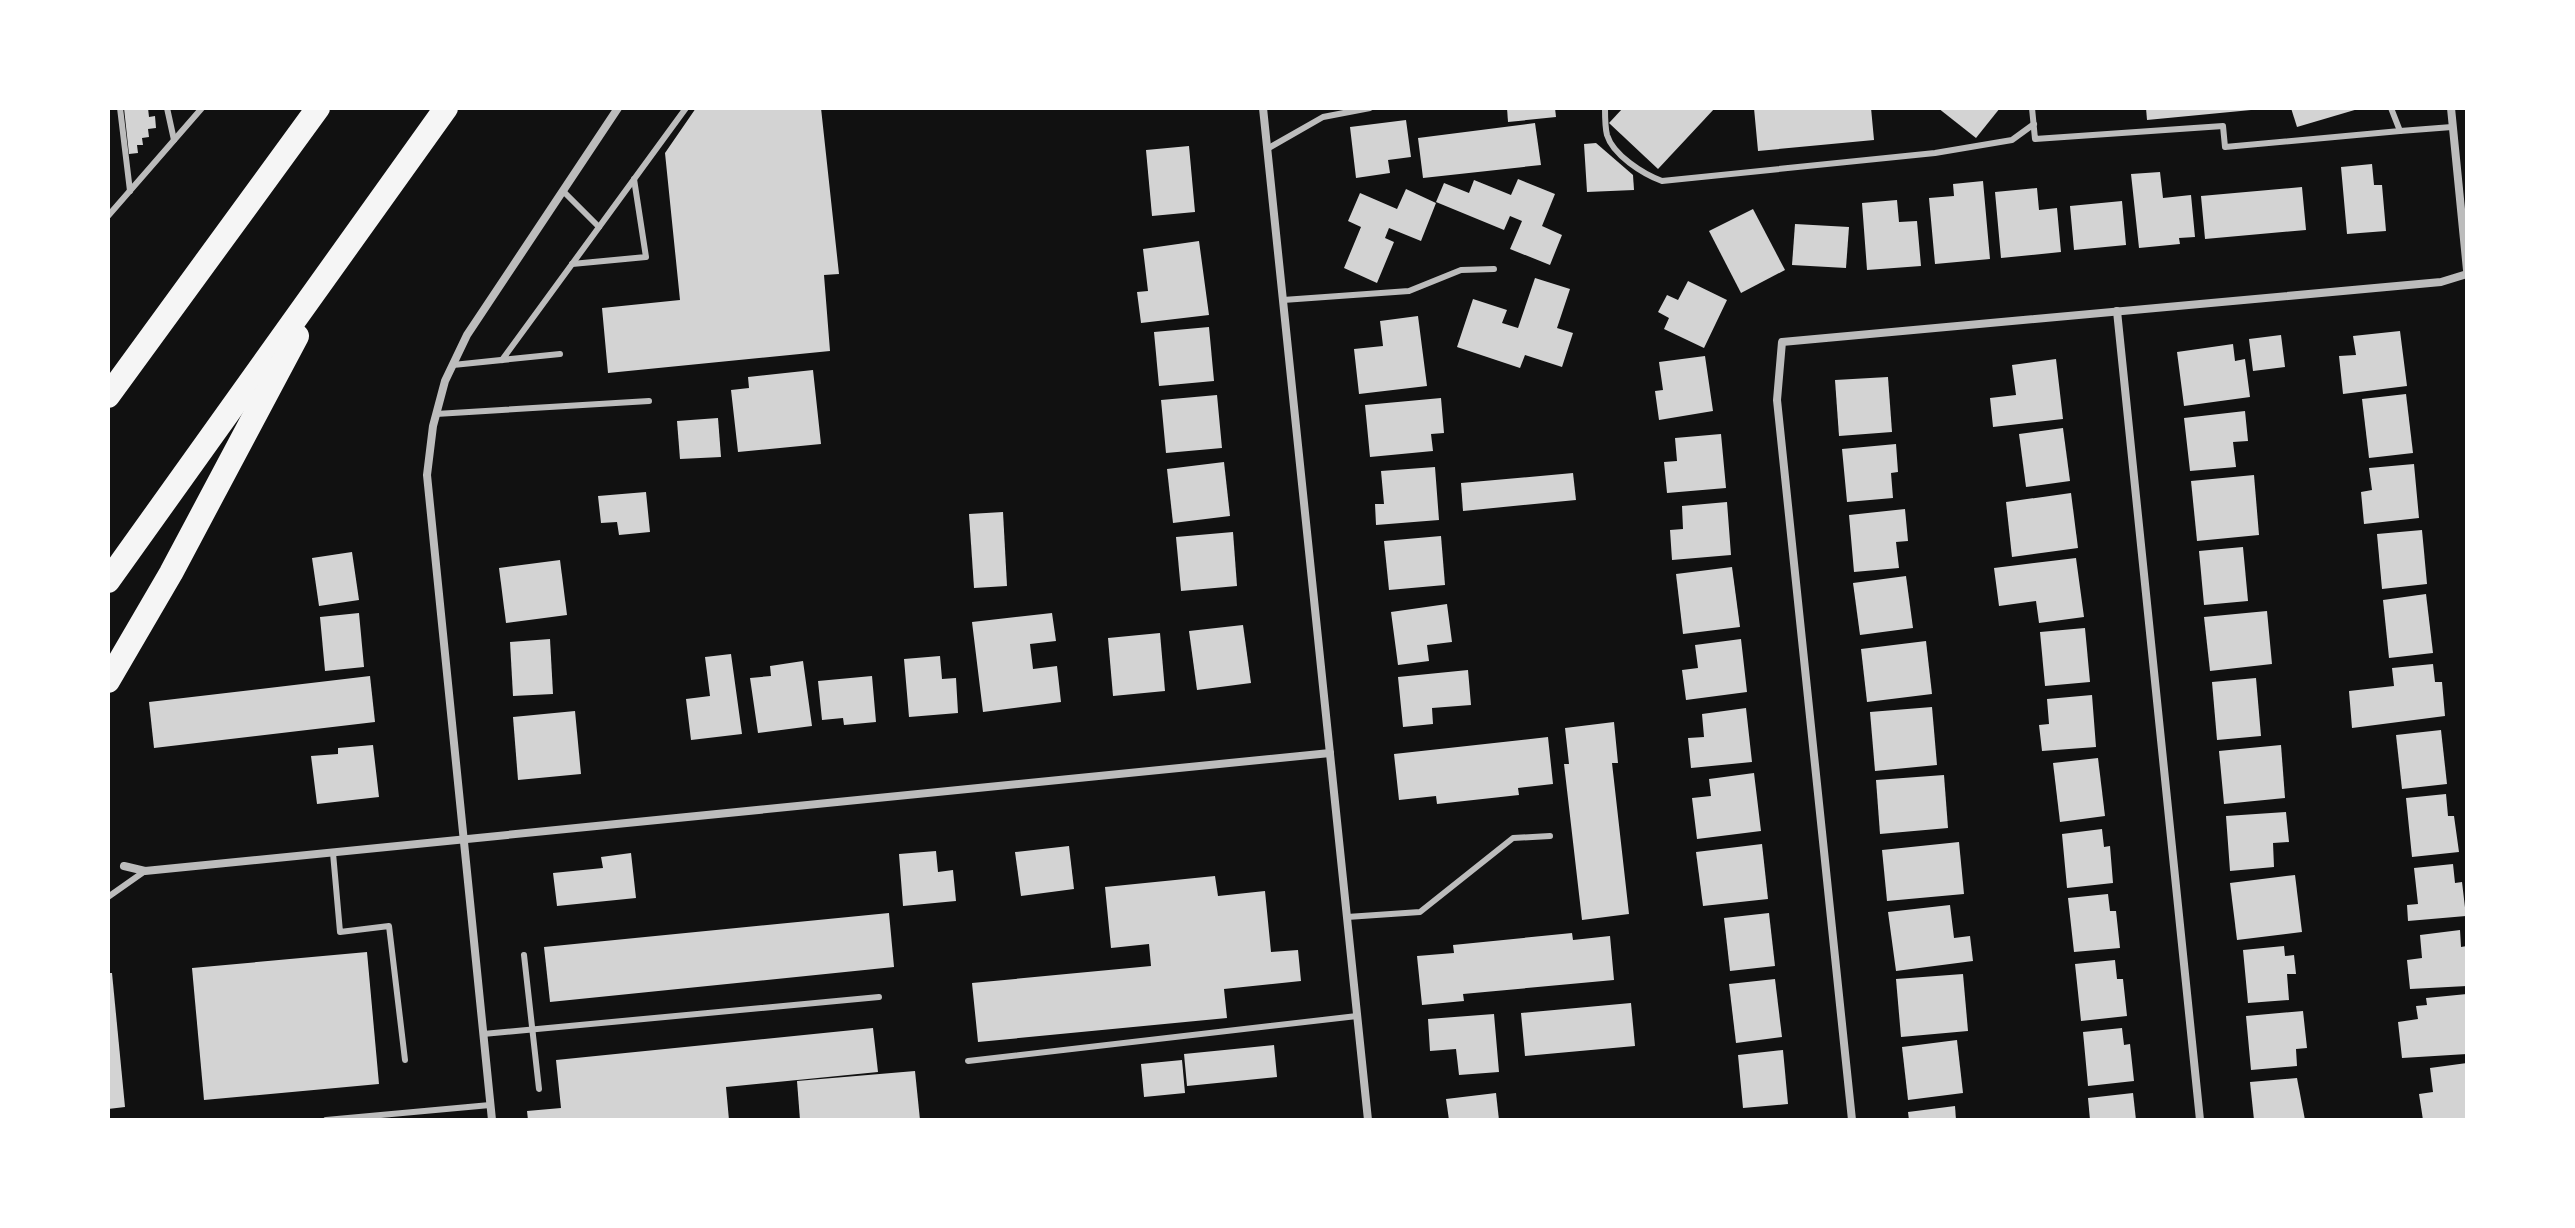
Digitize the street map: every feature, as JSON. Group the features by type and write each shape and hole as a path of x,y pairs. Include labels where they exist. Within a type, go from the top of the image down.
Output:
{"highway":[{"path":"108,396 318,108"},
{"path":"108,581 230,406 323,283 446,108"},
{"path":"108,681 246,435 323,283"}],"street":[{"path":"492,1120 427,475 436,414 467,335 618,108"},
{"path":"1263,108 1368,1120"},
{"path":"1852,1120 1777,400 1782,342 2441,282 2467,272 2451,108"},
{"path":"2117,311 2200,1120"},
{"path":"124,866 145,871 1330,753"}],"lane":[{"path":"120,108 130,191"},
{"path":"167,108 174,141"},
{"path":"108,216 202,108"},
{"path":"502,360 686,108"},
{"path":"1267,149 1323,117 1370,108"},
{"path":"1605,108 1607,136 1619,152 1649,176 1662,181 1935,153 2012,140 2034,124"},
{"path":"2032,108 2035,139 2223,126 2225,147 2452,127"},
{"path":"2391,108 2400,131"},
{"path":"572,264 646,257 634,179"},
{"path":"563,191 599,227"},
{"path":"1283,300 1409,291 1461,270 1494,269"},
{"path":"453,365 560,354"},
{"path":"436,414 649,401"},
{"path":"1347,917 1420,912 1513,838 1550,836"},
{"path":"333,853 340,932 389,926 405,1060"},
{"path":"108,897 145,871"},
{"path":"524,955 539,1089"},
{"path":"483,1034 879,997"},
{"path":"968,1061 1357,1016"},
{"path":"326,1120 490,1105"},
{"path":"427,1111 428,1120"}],"building":[{"path":"124,108 148,108 149,117 155,116 156,128 148,129 149,137 142,138 143,145 137,145 138,153 129,154"},
{"path":"696,108 821,108 839,274 824,275 830,351 608,373 602,308 680,300 665,153"},
{"path":"1507,108 1555,108 1556,117 1508,122"},
{"path":"1623,108 1715,108 1658,169 1609,123"},
{"path":"1754,108 1871,108 1874,140 1758,151"},
{"path":"1938,108 2000,108 1976,138"},
{"path":"2146,108 2251,108 2251,110 2147,120"},
{"path":"2291,108 2358,108 2358,109 2297,127"},
{"path":"1406,120 1411,157 1388,160 1390,173 1356,178 1350,127"},
{"path":"1535,123 1541,165 1423,178 1418,138"},
{"path":"1596,143 1633,175 1634,190 1587,192 1584,144"},
{"path":"1189,146 1195,212 1152,216 1146,150"},
{"path":"2372,164 2374,185 2382,185 2386,231 2347,234 2341,167"},
{"path":"2160,172 2163,198 2191,195 2195,237 2179,238 2180,244 2139,248 2131,174"},
{"path":"1518,179 1555,194 1542,226 1562,235 1550,265 1510,249 1522,221 1510,216 1504,230 1436,202 1444,183 1469,193 1474,180 1511,195"},
{"path":"1983,181 1990,259 1935,264 1929,198 1954,196 1953,184"},
{"path":"2302,187 2306,230 2205,239 2201,196"},
{"path":"2037,188 2039,210 2057,208 2061,252 2001,258 1995,192"},
{"path":"1406,189 1436,203 1421,241 1389,228 1385,238 1394,242 1377,283 1344,268 1361,227 1348,221 1360,193 1397,209"},
{"path":"1897,200 1899,222 1917,221 1921,266 1867,270 1862,203"},
{"path":"2122,201 2126,245 2074,250 2070,206"},
{"path":"1753,209 1785,270 1741,293 1709,231"},
{"path":"1795,224 1849,227 1846,268 1792,265"},
{"path":"1199,241 1209,315 1141,323 1137,292 1148,291 1143,249"},
{"path":"1535,278 1570,289 1557,328 1573,333 1562,367 1525,355 1520,368 1457,347 1473,299 1507,310 1502,323 1518,328"},
{"path":"1688,281 1727,300 1704,348 1664,329 1669,318 1658,312 1667,295 1678,300"},
{"path":"1418,316 1427,386 1359,394 1354,349 1383,346 1380,321"},
{"path":"1209,327 1214,381 1159,386 1154,332"},
{"path":"2400,331 2407,386 2343,394 2339,356 2356,355 2353,336"},
{"path":"2281,335 2285,367 2253,371 2249,339"},
{"path":"2233,344 2235,361 2245,359 2250,397 2184,406 2177,352"},
{"path":"1705,356 1713,411 1659,420 1655,391 1663,390 1659,362"},
{"path":"2056,359 2063,419 1993,427 1990,398 2016,395 2012,365"},
{"path":"813,370 821,444 738,452 731,390 749,388 748,377"},
{"path":"1888,377 1892,432 1839,436 1835,380"},
{"path":"2406,394 2413,453 2369,458 2362,399"},
{"path":"1217,395 1222,448 1166,453 1161,400"},
{"path":"1441,398 1444,433 1431,434 1433,451 1370,457 1365,405"},
{"path":"2245,411 2248,441 2233,442 2236,467 2190,471 2184,418"},
{"path":"718,418 721,457 680,459 677,421"},
{"path":"2063,428 2070,481 2026,487 2019,434"},
{"path":"1721,434 1726,488 1667,493 1664,462 1677,461 1675,438"},
{"path":"1896,444 1898,472 1891,473 1893,498 1847,502 1842,449"},
{"path":"1224,462 1230,516 1173,523 1167,469"},
{"path":"2414,464 2419,518 2364,524 2361,492 2372,490 2369,468"},
{"path":"1435,467 1439,520 1376,525 1375,504 1384,504 1381,471"},
{"path":"1573,473 1576,500 1463,511 1461,483"},
{"path":"2254,475 2259,535 2197,541 2191,481"},
{"path":"646,492 650,532 619,535 617,522 601,523 598,496"},
{"path":"2071,493 2078,548 2012,557 2006,502"},
{"path":"1727,502 1731,555 1672,560 1670,530 1683,529 1682,506"},
{"path":"1905,509 1908,541 1896,542 1899,568 1854,572 1849,515"},
{"path":"1003,512 1007,586 974,588 969,514"},
{"path":"2422,530 2427,584 2382,589 2377,534"},
{"path":"1233,532 1237,586 1181,591 1176,537"},
{"path":"1441,536 1445,585 1389,590 1384,541"},
{"path":"2243,547 2248,601 2204,605 2199,551"},
{"path":"352,552 359,600 319,606 312,558"},
{"path":"2076,558 2084,617 2039,623 2036,601 1999,606 1994,568"},
{"path":"560,560 567,615 506,623 499,568"},
{"path":"1732,567 1740,627 1683,634 1676,574"},
{"path":"1906,576 1913,628 1860,635 1853,583"},
{"path":"2426,594 2433,653 2389,658 2383,600"},
{"path":"1447,604 1452,642 1427,645 1429,661 1398,665 1391,612"},
{"path":"2267,611 2272,664 2210,671 2204,617"},
{"path":"359,613 364,667 325,671 320,617"},
{"path":"1052,613 1056,641 1030,644 1033,669 1057,666 1061,702 983,712 972,622"},
{"path":"1243,625 1251,683 1197,690 1189,631"},
{"path":"2085,628 2090,682 2045,686 2040,632"},
{"path":"1160,633 1165,691 1113,696 1108,638"},
{"path":"550,639 553,694 513,696 510,642"},
{"path":"1741,639 1747,692 1686,700 1682,670 1698,668 1695,645"},
{"path":"1926,641 1932,694 1867,702 1861,649"},
{"path":"731,654 742,734 691,740 686,699 710,696 705,657"},
{"path":"940,656 942,679 956,678 958,713 909,717 904,659"},
{"path":"803,661 812,726 758,733 750,678 771,676 770,666"},
{"path":"2433,664 2435,682 2442,682 2445,716 2352,728 2349,691 2394,686 2392,668"},
{"path":"1468,670 1471,705 1432,708 1433,724 1403,727 1398,677"},
{"path":"370,676 375,722 154,748 149,702"},
{"path":"872,676 876,722 844,725 843,718 822,720 818,681"},
{"path":"2256,678 2261,736 2217,740 2212,682"},
{"path":"2092,695 2096,747 2042,751 2039,725 2049,724 2047,699"},
{"path":"1932,707 1937,765 1875,771 1870,712"},
{"path":"1746,708 1752,762 1691,768 1688,738 1704,737 1702,714"},
{"path":"575,711 581,774 518,780 513,717"},
{"path":"1614,722 1618,763 1612,763 1629,914 1582,920 1564,764 1569,764 1565,728"},
{"path":"2441,730 2447,784 2402,789 2396,735"},
{"path":"1548,737 1553,784 1518,788 1519,795 1437,804 1436,796 1399,800 1394,754"},
{"path":"373,745 379,797 317,804 311,756 338,754 338,748"},
{"path":"2281,745 2285,798 2224,804 2219,751"},
{"path":"2098,758 2105,816 2060,822 2053,763"},
{"path":"1754,773 1761,831 1697,839 1692,798 1711,796 1709,779"},
{"path":"1944,775 1948,828 1880,834 1876,780"},
{"path":"2446,794 2448,816 2454,816 2459,852 2412,857 2406,798"},
{"path":"2286,812 2289,842 2273,843 2274,867 2230,871 2226,816"},
{"path":"2102,829 2104,847 2110,846 2113,883 2067,888 2062,834"},
{"path":"1959,842 1964,894 1887,901 1882,850"},
{"path":"1762,844 1768,899 1703,906 1696,852"},
{"path":"1069,846 1074,889 1021,896 1015,852"},
{"path":"936,851 938,872 953,870 956,901 903,906 899,854"},
{"path":"631,853 636,898 557,906 553,873 603,868 601,857"},
{"path":"2453,864 2455,883 2462,882 2466,916 2408,921 2407,905 2418,904 2414,868"},
{"path":"2295,875 2302,932 2237,940 2230,883"},
{"path":"1215,876 1218,896 1265,891 1271,952 1298,950 1301,981 1224,989 1227,1018 978,1042 972,983 1151,966 1149,944 1111,948 1105,887"},
{"path":"2108,894 2110,911 2116,911 2120,948 2074,952 2068,898"},
{"path":"1950,905 1954,938 1970,936 1973,961 1896,971 1888,912"},
{"path":"889,913 894,967 550,1002 544,947"},
{"path":"1769,913 1775,966 1730,971 1724,918"},
{"path":"2460,930 2461,947 2467,946 2467,986 2410,989 2407,960 2422,958 2420,935"},
{"path":"1572,933 1573,940 1610,936 1614,980 1463,994 1464,1001 1422,1005 1417,956 1454,953 1453,945"},
{"path":"2284,946 2285,956 2294,955 2296,974 2287,974 2289,1000 2248,1003 2243,950"},
{"path":"367,952 379,1084 204,1100 192,968"},
{"path":"2115,960 2117,979 2123,979 2127,1016 2081,1021 2075,964"},
{"path":"108,973 112,973 125,1107 108,1109"},
{"path":"1963,974 1968,1031 1901,1037 1896,979"},
{"path":"1775,979 1782,1037 1736,1043 1729,984"},
{"path":"2467,994 2467,1054 2402,1058 2398,1022 2418,1019 2416,1006 2427,1005 2426,998"},
{"path":"1631,1003 1635,1046 1525,1056 1521,1013"},
{"path":"2303,1011 2307,1048 2296,1049 2297,1066 2251,1070 2246,1016"},
{"path":"1494,1014 1499,1072 1459,1075 1456,1049 1430,1051 1428,1019"},
{"path":"873,1028 878,1072 726,1087 729,1120 528,1120 527,1111 561,1108 556,1060"},
{"path":"2122,1028 2124,1045 2130,1044 2134,1081 2088,1086 2083,1032"},
{"path":"1957,1040 1963,1093 1908,1100 1902,1047"},
{"path":"1274,1045 1277,1077 1187,1086 1184,1054"},
{"path":"1783,1050 1788,1104 1743,1108 1738,1055"},
{"path":"1182,1060 1185,1093 1144,1097 1141,1064"},
{"path":"2467,1063 2467,1119 2423,1120 2419,1094 2433,1092 2430,1068"},
{"path":"915,1071 920,1120 800,1120 797,1081"},
{"path":"2297,1078 2305,1120 2254,1120 2250,1082"},
{"path":"1496,1093 1499,1120 1449,1120 1446,1099"},
{"path":"2133,1093 2136,1120 2090,1120 2088,1098"},
{"path":"1955,1106 1956,1120 1909,1120 1908,1112"}]}
